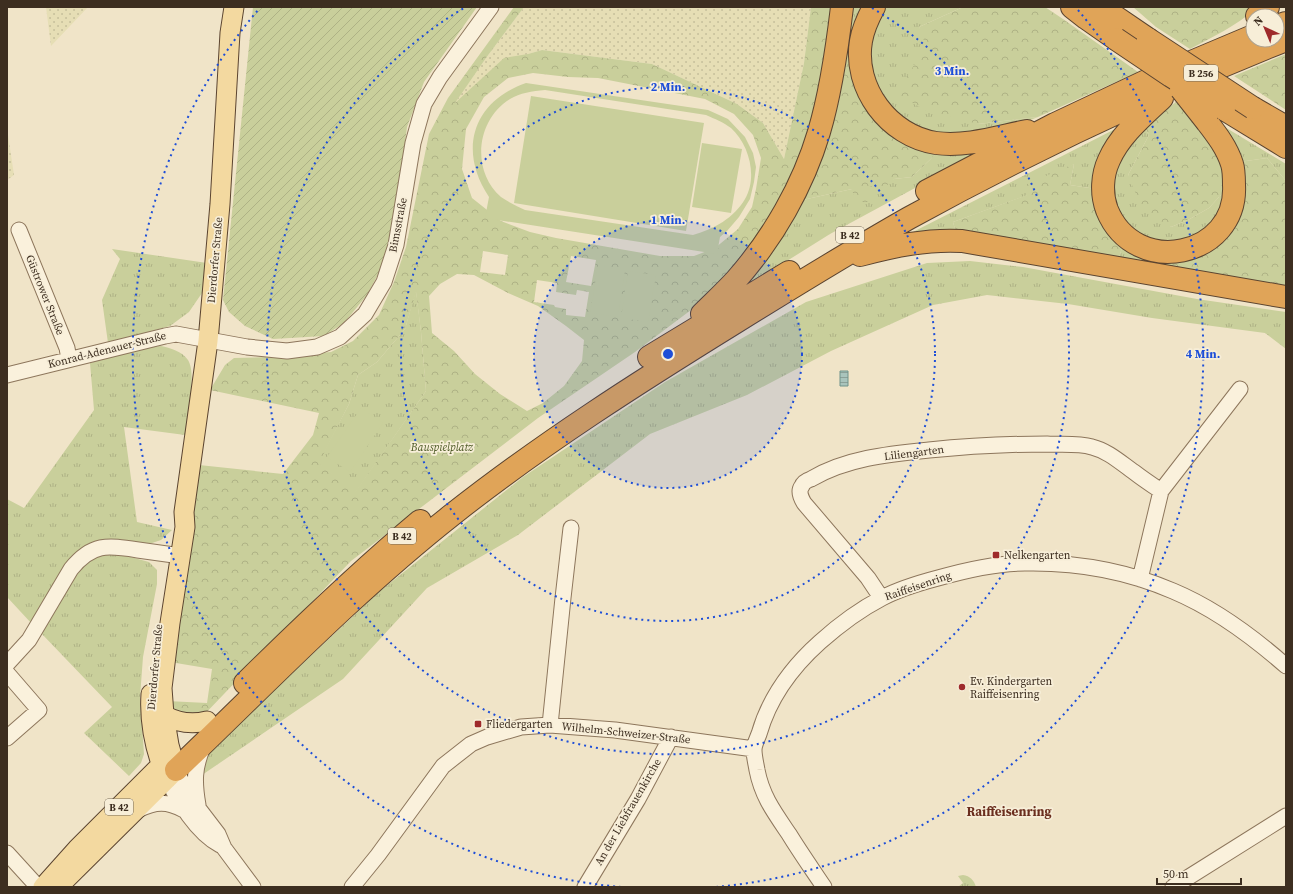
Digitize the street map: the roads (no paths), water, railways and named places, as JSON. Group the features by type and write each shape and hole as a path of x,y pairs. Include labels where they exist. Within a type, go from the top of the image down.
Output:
{"highway":[{"path":"652,356 701,315 737,279 768,237 798,186 818,134 833,72 842,7"},
{"path":"874,7 861,41 861,67 866,86 876,105 891,122 901,129 923,140 945,144 978,141 1055,124"},
{"path":"1064,7 1086,11"},
{"path":"1118,7 1132,35"},
{"name":"B 256","path":"1086,11 1132,35 1286,127"},
{"path":"1212,53 1245,26"},
{"name":"B 256","path":"1132,35 1171,82 1216,115 1286,147"},
{"name":"B 42","path":"169,767 206,731 377,578 450,516 486,479 588,397 833,245 906,203 1055,124 1144,82 1245,39"},
{"name":"B 42","path":"509,461 581,420 633,386 830,264 910,217 1029,155 1106,118 1171,82 1233,61 1286,40"},
{"path":"1171,82 1115,148 1108,161 1104,174 1103,190 1105,204 1110,217 1118,229 1128,239 1154,251 1182,251 1196,246 1208,239 1220,228 1228,216 1233,203 1235,189 1232,165 1223,146 1216,115"},
{"path":"830,264 885,248 912,243 938,240 962,241 1286,297"}],"main road":[{"name":"Dierdorfer Straße","path":"169,767 152,733 150,707 153,666 158,625 175,556 185,527 184,512 208,341 220,204 230,33 234,7"},
{"name":"Dierdorfer Straße","path":"169,767 162,692 175,556"},
{"path":"164,715 174,721 187,724 198,723 206,731"},
{"name":"B 42","path":"58,887 133,812 169,767"},
{"name":"B 42","path":"43,887 77,849 169,767"}],"street":[{"name":"Bimsstraße","path":"208,341 287,351 316,347 340,337 365,314 384,282 396,246 413,143 424,104 440,77 491,7"},
{"name":"Güstrower Straße","path":"19,230 67,348 69,359"},
{"name":"Konrad-Adenauer-Straße","path":"7,375 176,334 208,341"},
{"path":"1140,579 1161,491 1240,389"},
{"name":"Liliengarten","path":"883,597 878,593 868,578 804,503 800,492 802,485 806,482 846,464 896,454 1006,444 1080,445 1093,447 1107,453 1161,491"},
{"path":"550,725 571,528"},
{"path":"7,664 29,640 71,569 83,556 95,549 113,546 175,556"},
{"name":"Raiffeisenring","path":"824,887 767,800 760,784 754,749 761,725 769,708 798,665 813,648 843,622 883,597 921,583 966,570 1024,563 1070,565 1104,570 1140,579 1175,591 1205,606 1230,620 1286,666"},
{"path":"7,673 39,710 7,738"},
{"name":"Wilhelm-Schweizer-Straße","path":"352,887 378,855 444,766 472,744 487,737 521,727 550,725 615,730 754,749"},
{"path":"133,812 154,803 163,802 192,810 195,773 206,731"},
{"name":"An der Liebfrauenkirche","path":"585,887 638,800 671,737"},
{"name":"Dierdorfer Straße","path":"169,767 182,784 192,810 218,834 224,848 253,887"},
{"path":"1173,887 1286,816"},
{"path":"7,853 38,887"}],"water":[{"path":"840,371 848,371 848,386 840,386"}],"place":[{"name":"Nelkengarten","path":"996,555"},
{"name":"Ev. Kindergarten Raiffeisenring","path":"962,687"},
{"name":"Fliedergarten","path":"478,724"}],"district":[{"name":"Raiffeisenring","path":"1009,811"}],"park label":[{"name":"Bauspielplatz","path":"442,447"}]}
